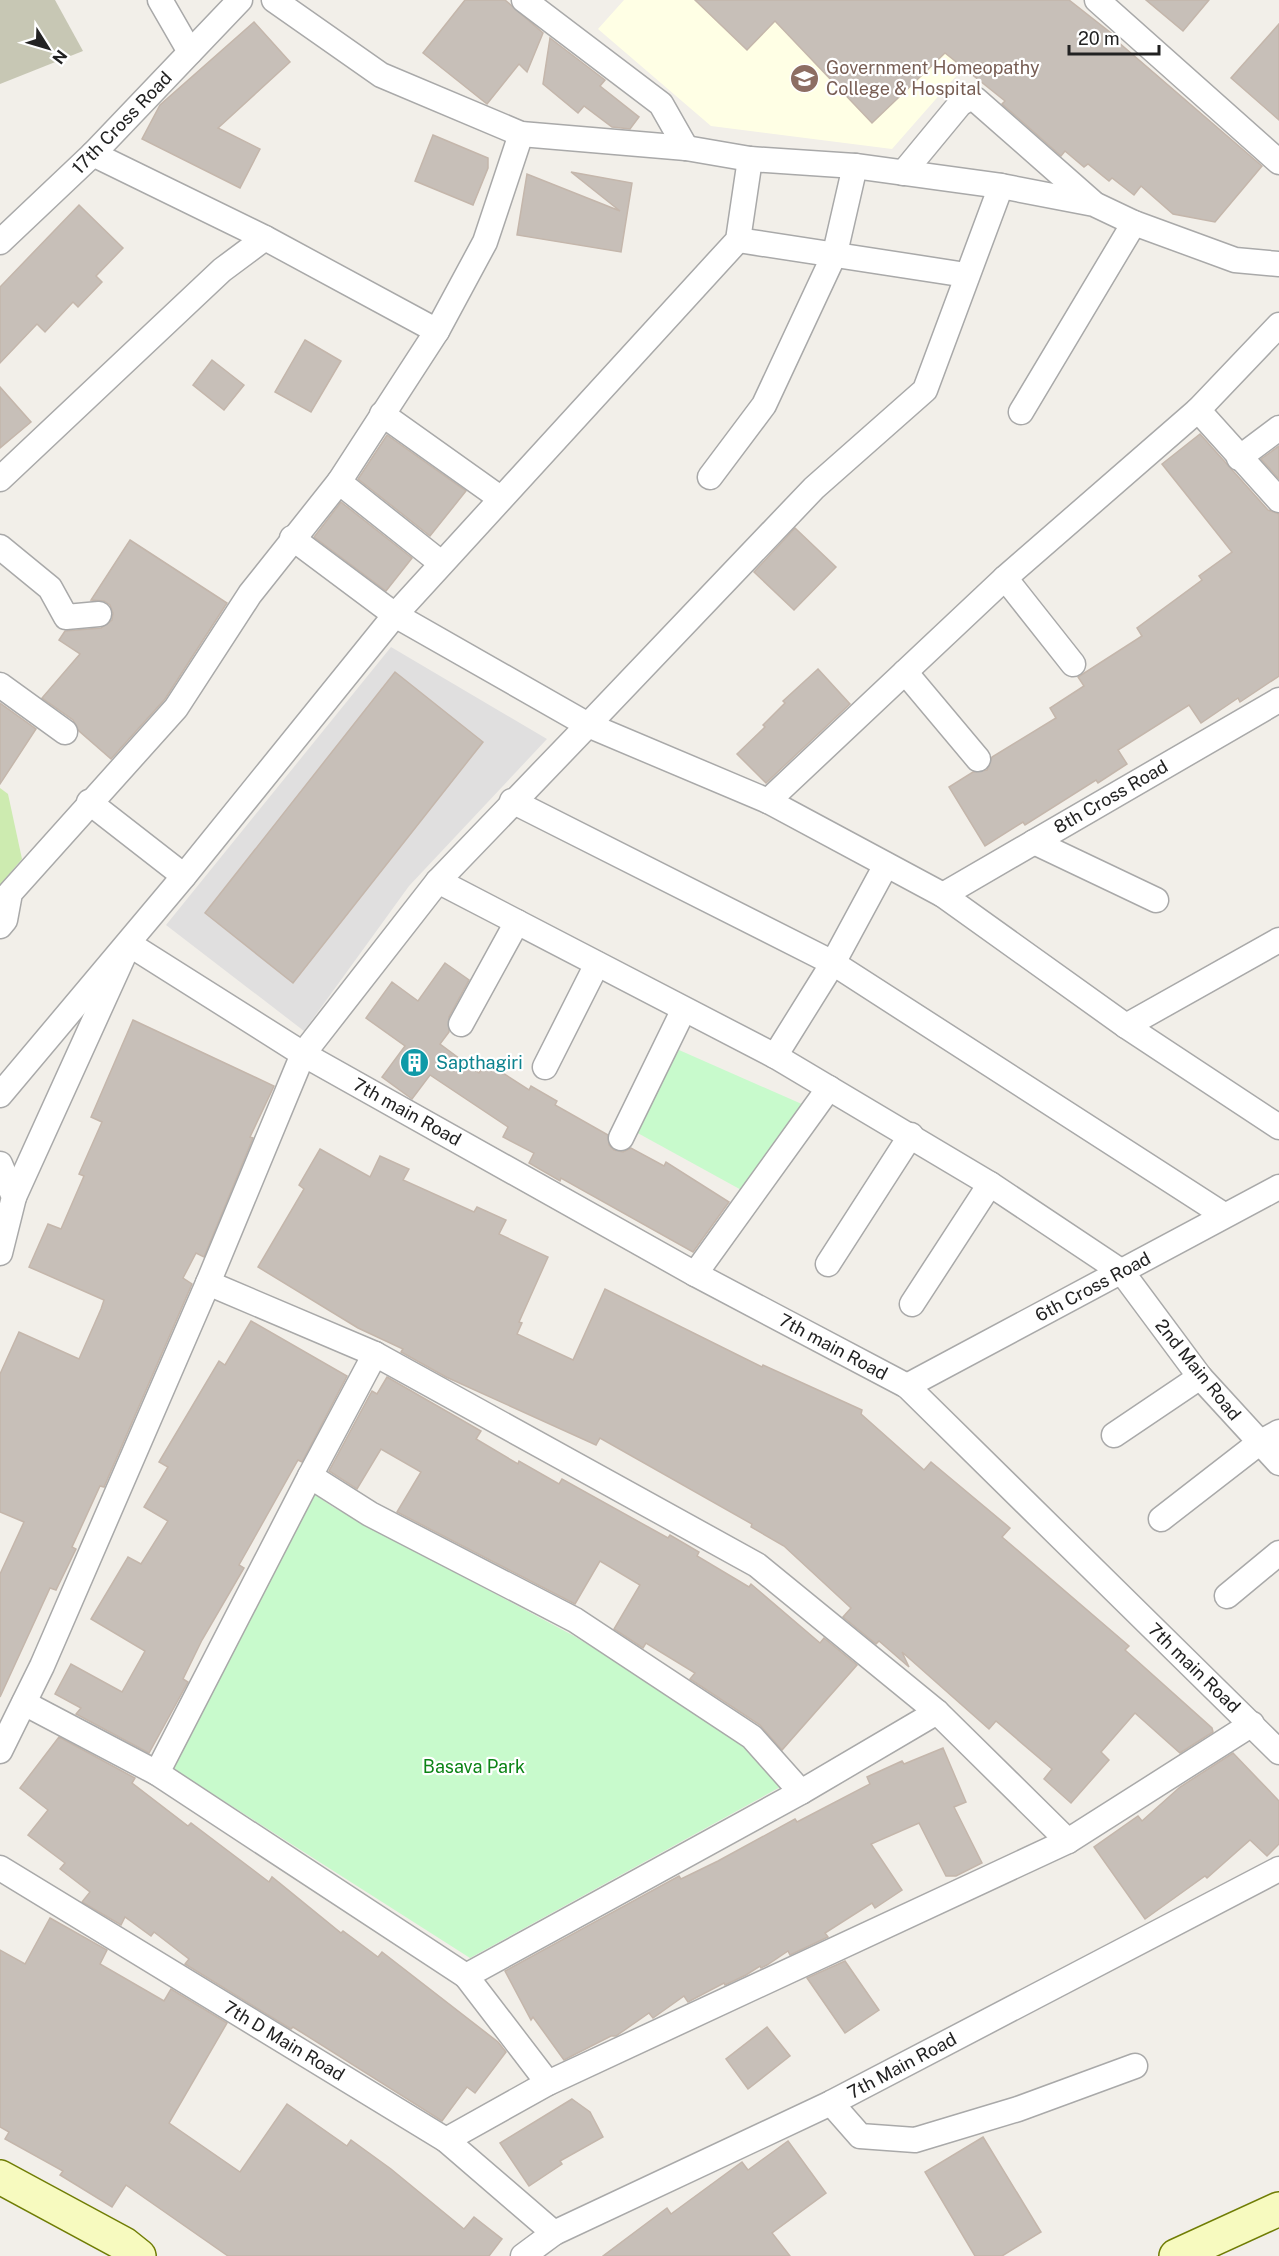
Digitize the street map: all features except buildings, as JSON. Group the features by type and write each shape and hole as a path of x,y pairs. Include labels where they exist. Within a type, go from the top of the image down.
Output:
{"street":[{"path":"160,0 190,52"},
{"name":"17th Cross Road","path":"0,242 93,154 240,0"},
{"path":"273,0 381,75 521,134 686,148 750,159 855,166 1001,186 1094,204 1134,223 1235,260 1279,264"},
{"path":"524,0 661,104 686,148"},
{"path":"1096,0 1279,162"},
{"path":"903,173 960,104 970,98 975,99 1094,204"},
{"path":"0,926 5,920 10,893 89,802 176,708 250,594 292,538 339,482 437,331 485,242 521,134"},
{"path":"93,154 265,238 437,331"},
{"path":"0,1095 129,944 394,615 738,240 750,159"},
{"path":"710,477 764,405 835,253 855,166"},
{"path":"0,1751 24,1703 208,1283 303,1054 438,881 512,801 588,725 814,488 925,390 1001,186"},
{"path":"1021,412 1134,223"},
{"path":"0,479 222,270 265,238"},
{"path":"738,240 835,253 966,275"},
{"path":"768,801 1005,578 1198,410 1279,325"},
{"path":"1198,410 1279,500"},
{"path":"381,414 500,498"},
{"path":"1239,458 1279,428"},
{"path":"339,482 441,563"},
{"path":"292,538 394,615 588,725 768,801 944,895 1126,1026 1279,1127"},
{"path":"0,548 50,588 66,617 99,614"},
{"path":"1005,578 1073,664"},
{"path":"905,672 978,759"},
{"path":"0,686 65,732"},
{"name":"8th Cross Road","path":"944,895 1279,700"},
{"path":"512,801 833,963 1224,1215"},
{"path":"89,802 184,876"},
{"path":"1034,842 1156,900"},
{"path":"775,1056 833,963 886,865"},
{"name":"2nd Main Road","path":"438,881 683,1011 775,1056 990,1184 1122,1272 1200,1377 1269,1438 1279,1463"},
{"path":"461,1024 517,922"},
{"path":"1126,1026 1279,940"},
{"path":"0,1253 14,1197 129,944"},
{"name":"7th main Road","path":"129,944 303,1054 695,1274 907,1386 1279,1752"},
{"path":"545,1067 597,964"},
{"path":"621,1138 683,1011"},
{"path":"695,1274 829,1088"},
{"path":"828,1264 911,1135"},
{"path":"0,1164 14,1197"},
{"path":"912,1304 990,1184"},
{"name":"6th Cross Road","path":"907,1386 1279,1187"},
{"path":"208,1283 375,1354 757,1565 938,1712 1068,1840"},
{"path":"156,1773 375,1354"},
{"path":"1114,1436 1200,1377"},
{"path":"1161,1519 1269,1438"},
{"path":"310,1476 370,1514 575,1620 752,1737 801,1792"},
{"path":"1227,1596 1279,1553"},
{"path":"24,1703 156,1773 466,1976 548,2083"},
{"path":"466,1976 801,1792 938,1712"},
{"path":"446,2140 548,2083 1068,1840 1252,1724"},
{"name":"7th D Main Road","path":"0,1868 446,2140 554,2233"},
{"name":"7th Main Road","path":"523,2256 554,2233 831,2103 1279,1869"},
{"path":"831,2103 860,2136 915,2140 1018,2109 1135,2066"},
{"path":"0,2177 124,2244 139,2256"},
{"path":"1176,2256 1279,2209"}],"shaded area":[{"path":"0,0 55,0 83,51 0,84"},
{"name":"Government Homeopathy College & Hospital","path":"624,0 1027,0 1000,26 892,149 711,126 598,29"},
{"path":"391,647 547,739 409,886 304,1031 166,925"}],"green space":[{"path":"0,788 8,794 22,859 0,885"},
{"path":"679,1050 804,1105 745,1192 634,1131"},
{"name":"Basava Park","path":"311,1492 333,1507 574,1636 748,1742 782,1786 470,1958 172,1768"}],"place":[{"name":"Government Homeopathy College & Hospital","path":"805,78"},
{"name":"Sapthagiri","path":"415,1063"}]}
